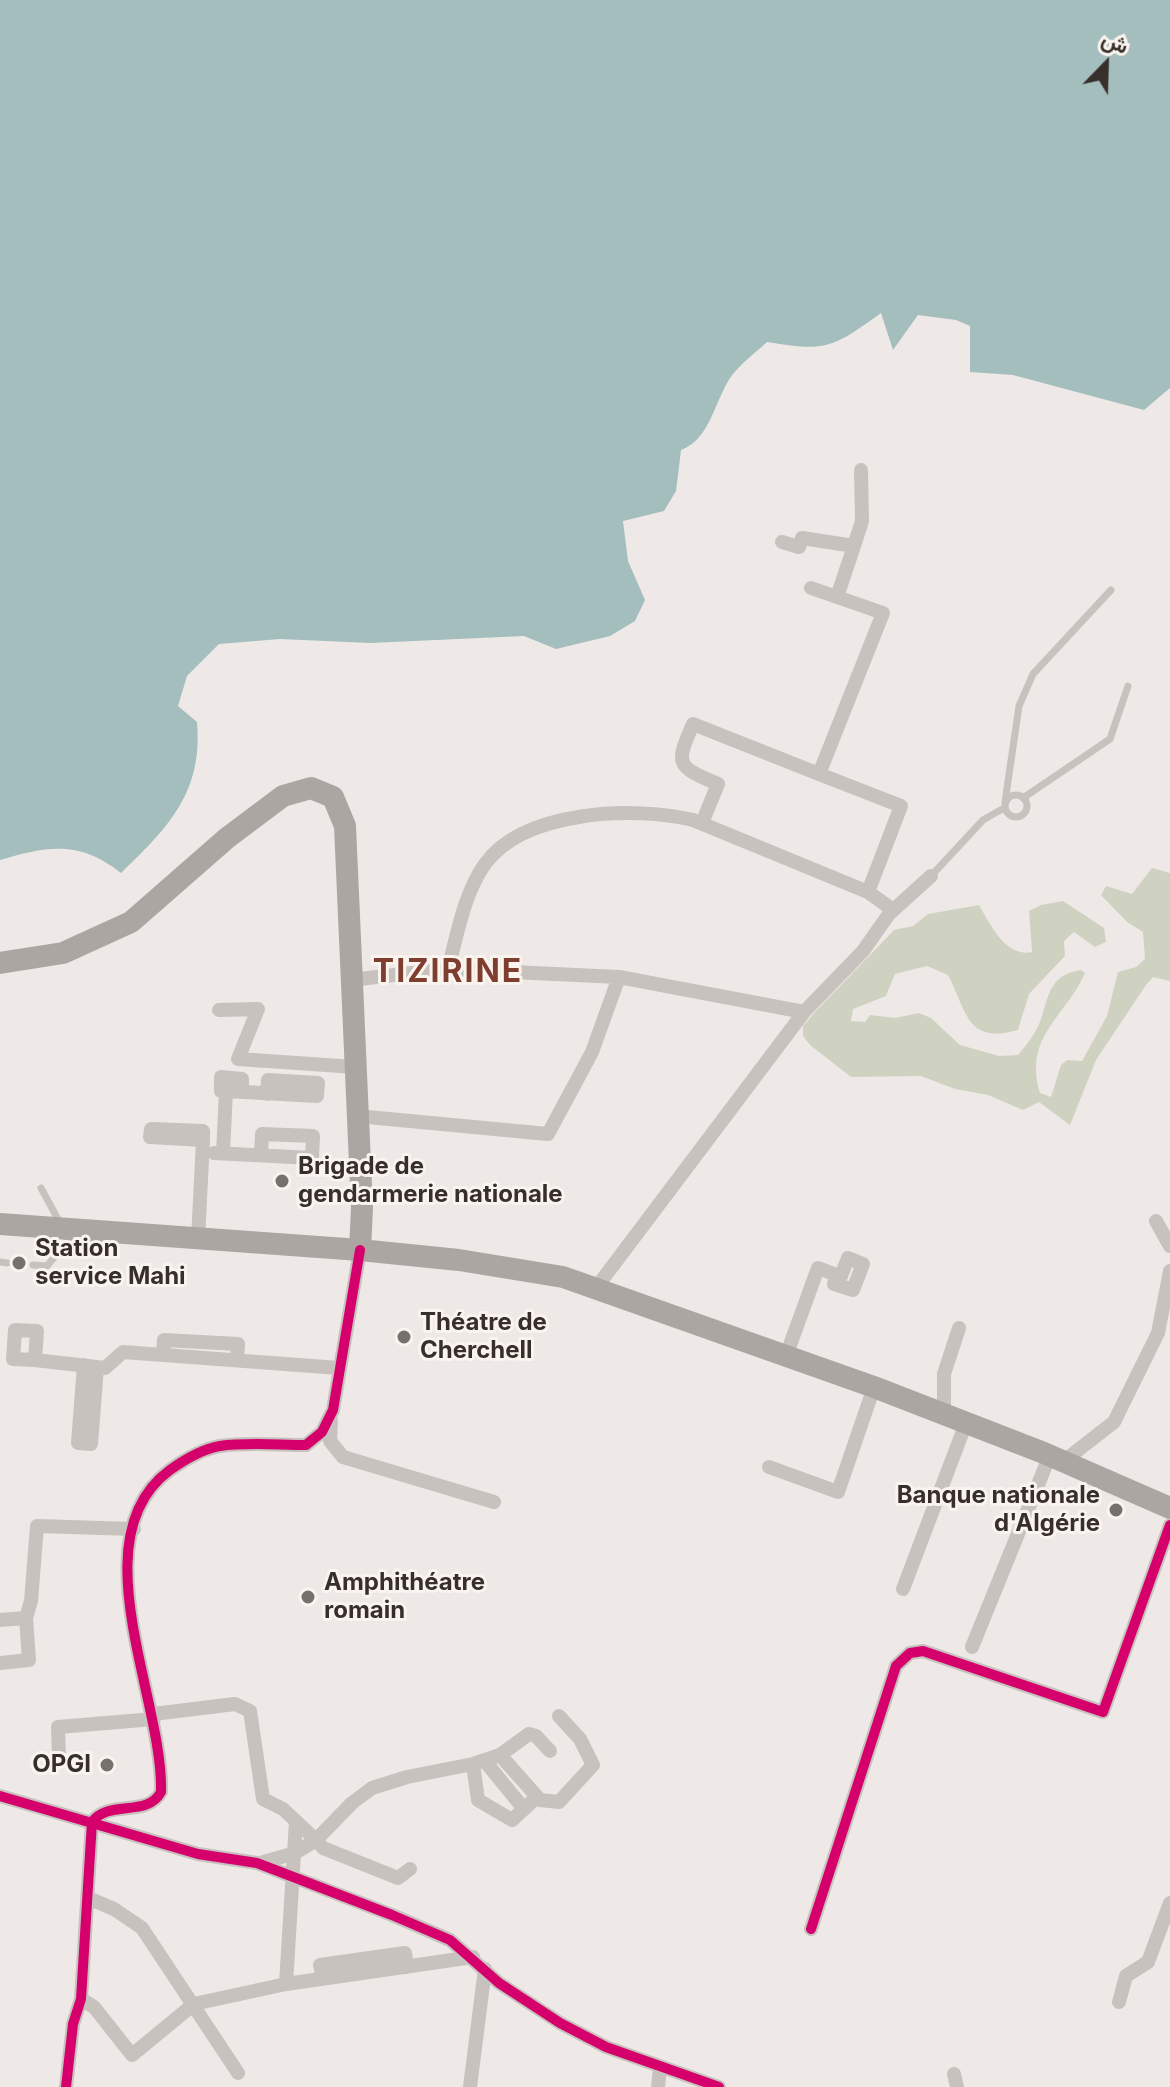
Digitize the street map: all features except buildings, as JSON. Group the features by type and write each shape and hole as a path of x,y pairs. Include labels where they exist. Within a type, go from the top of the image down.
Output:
{"main road":[{"path":"0,963 63,953 122,927 269,806 297,789 311,788 333,797 345,826 360,1250"},
{"path":"0,1224 360,1250 512,1267 563,1277 874,1387 1057,1458 1170,1508"}],"street":[{"path":"837,597 862,521 861,470"},
{"path":"782,542 799,547 802,538 854,546"},
{"path":"811,588 883,613 819,774"},
{"path":"702,823 718,784 693,773 683,763 680,754 693,724 901,806 868,892"},
{"path":"448,969 473,887 485,863 527,833 556,820 603,814 668,814 702,823 868,892 889,907 889,914"},
{"path":"596,1288 804,1012 863,951 889,914 931,876"},
{"path":"350,980 448,969 619,977 804,1012"},
{"path":"357,1116 548,1134 592,1052 619,977"},
{"path":"219,1010 258,1009 238,1059 355,1067"},
{"path":"223,1153 226,1091 221,1091 221,1077 242,1079 242,1092 267,1094"},
{"path":"198,1239 202,1146 223,1153 261,1155"},
{"path":"1156,1221 1170,1246"},
{"path":"343,1457 330,1441 339,1368 360,1250"},
{"path":"786,1356 818,1268 837,1275"},
{"path":"972,1647 1057,1458 1114,1422 1158,1333 1170,1271"},
{"path":"944,1415 944,1374 959,1328"},
{"path":"35,1360 105,1368 123,1352 339,1368"},
{"path":"769,1467 838,1492 874,1387"},
{"path":"66,2087 73,2024 81,1999 92,1822 102,1812 146,1805 160,1795 153,1716 127,1594 126,1568 134,1529 152,1486 191,1457 218,1446 299,1445 316,1440 333,1410"},
{"path":"903,1589 966,1423"},
{"path":"299,1445 494,1502"},
{"path":"811,1929 896,1666 902,1658 923,1651 1103,1712 1170,1525"},
{"path":"0,1663 29,1660 26,1618 31,1601 37,1526 134,1529"},
{"path":"0,1620 26,1618"},
{"path":"59,1759 58,1727 237,1704 249,1709 263,1799 296,1821 323,1848 398,1878 410,1869"},
{"path":"500,1755 537,1797 549,1803 559,1802 592,1768 580,1739 559,1716"},
{"path":"257,1863 295,1853 316,1840 352,1803 372,1788 500,1755 529,1734 536,1736 550,1751"},
{"path":"478,1762 478,1800 512,1820 537,1797"},
{"path":"478,1762 524,1809"},
{"path":"0,1796 198,1854 257,1863 450,1940 525,2003 560,2023 660,2068 719,2087"},
{"path":"286,1984 296,1821"},
{"path":"88,1898 114,1909 142,1928 238,2073"},
{"path":"1119,2002 1126,1976 1148,1962 1170,1903"},
{"path":"81,1999 94,2007 132,2055 194,2004 286,1984 473,1957"},
{"path":"470,2087 485,1969"},
{"path":"658,2087 660,2068"}],"lane":[{"path":"931,876 983,820 1005,805 1014,795 1023,798 1027,805 1023,816 1011,817 1005,805 1019,706 1033,674 1111,590"},
{"path":"1023,798 1110,739 1128,686"},
{"path":"33,1265 47,1266 70,1229 41,1188"}],"green space":[{"path":"1152,868 1170,873 1170,981 1153,977 1146,985 1096,1060 1070,1125 1039,1102 1023,1110 988,1095 955,1089 921,1076 851,1077 803,1036 803,1026 814,1013 894,930 913,926 928,914 979,905 1007,945 1014,950 1032,952 1029,911 1063,901 1104,928 1106,942 1095,947 1074,932 1064,941 1065,956 1029,994 1018,1030 988,1033 978,1029 965,1012 948,975 927,966 895,974 886,996 853,1009 851,1021 865,1022 870,1015 895,1018 919,1013 931,1018 960,1045 999,1056 1018,1055 1038,1026 1056,982 1081,970 1085,973 1049,1028 1037,1056 1040,1093 1051,1097 1061,1065 1067,1060 1082,1061 1107,1016 1118,972 1136,967 1145,959 1143,932 1127,922 1101,895 1106,886 1132,894"}],"water":[{"path":"0,0 1170,0 1170,388 1144,410 1013,375 970,372 970,326 956,320 918,315 893,350 881,313 851,334 828,344 803,347 767,342 734,373 699,438 681,450 676,491 664,511 623,521 628,561 645,600 635,621 610,636 556,649 524,636 370,643 280,639 219,644 187,676 178,706 197,722 194,769 188,788 168,823 121,873 91,855 63,849 33,851 0,860"}],"cycle path":[{"path":"66,2087 73,2024 81,1999 92,1822 108,1811 147,1804 161,1792 151,1712 132,1622 128,1577 130,1536 143,1499 170,1470 194,1455 213,1447 230,1445 306,1445 322,1432 333,1410 360,1250"},
{"path":"811,1929 896,1666 910,1653 923,1651 1103,1712 1170,1525"},
{"path":"0,1796 198,1854 257,1863 392,1915 450,1940 499,1983 560,2023 606,2047 719,2087"}],"place":[{"name":"Brigade de gendarmerie nationale","path":"282,1181"},
{"name":"Station service Mahi","path":"19,1263"},
{"name":"Théatre de Cherchell","path":"404,1337"},
{"name":"Banque nationale d'Algérie","path":"1116,1510"},
{"name":"Amphithéatre romain","path":"308,1597"},
{"name":"OPGI","path":"107,1765"}],"district":[{"name":"TIZIRINE","path":"448,972"}]}
